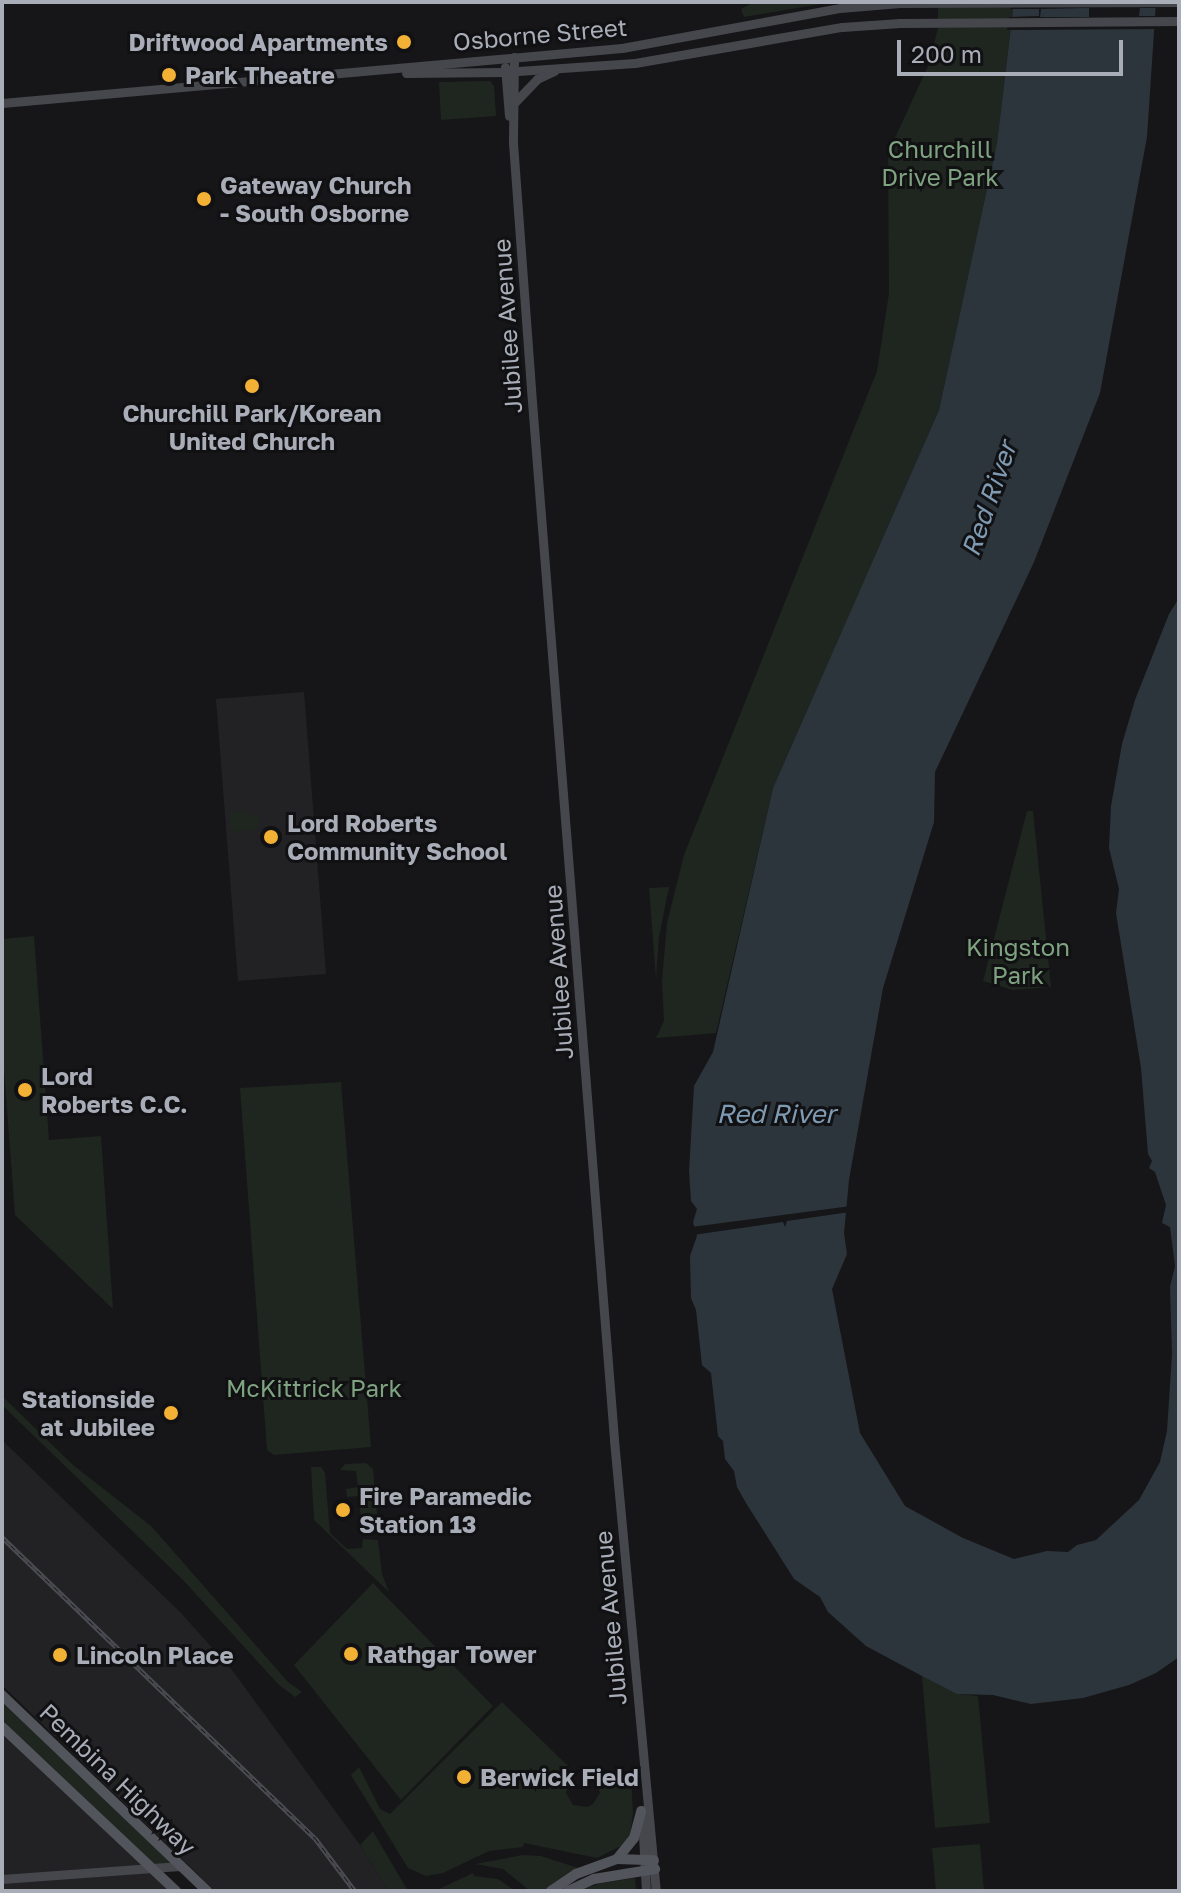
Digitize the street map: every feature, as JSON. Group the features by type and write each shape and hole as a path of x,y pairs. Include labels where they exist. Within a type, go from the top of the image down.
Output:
{"main road":[{"name":"Osborne Street","path":"2,103 382,72 622,48 840,8 900,3 1179,2"},
{"name":"Osborne Street","path":"382,72 510,72 635,63 842,27 900,23 1179,21"},
{"name":"Jubilee Avenue","path":"509,57 513,143 645,1797 651,1813 646,1891"},
{"path":"513,104 537,79 559,69"},
{"name":"Jubilee Avenue","path":"510,72 513,143"},
{"name":"Pembina Highway","path":"2,1695 207,1891"},
{"name":"Pembina Highway","path":"2,1727 176,1891"},
{"name":"Jubilee Avenue","path":"645,1797 641,1811 656,1891"},
{"path":"551,1891 576,1874 617,1859 631,1844 641,1811"},
{"path":"617,1859 650,1864"},
{"path":"568,1891 594,1879 650,1864"},
{"path":"2,1879 180,1866"}],"shaded area":[{"name":"Lord Roberts Community School","path":"304,692 326,974 238,981 216,699"},
{"path":"2,1440 181,1613 232,1670 360,1845 389,1891 215,1891 2,1685"},
{"path":"2,1727 176,1891 2,1891"}],"green space":[{"path":"754,2 832,2 744,17 741,9"},
{"name":"Churchill Drive Park","path":"938,2 1014,2 997,143 939,410 773,788 716,1033 656,1038 664,1021 662,981 667,923 684,855 877,371 889,293 888,153 929,64 938,28"},
{"path":"490,81 494,86 496,116 441,120 439,82"},
{"name":"Kingston Park","path":"1027,811 1033,811 1051,987 1013,990 983,981"},
{"path":"229,812 259,816 257,829 231,832"},
{"path":"669,887 659,937 656,979 649,888"},
{"name":"Lord Roberts C.C.","path":"34,936 49,1140 101,1136 113,1309 15,1215 2,1043 2,939"},
{"name":"McKittrick Park","path":"341,1082 371,1447 274,1455 267,1450 240,1088"},
{"path":"2,1396 73,1465 151,1526 288,1682 302,1692 295,1697 279,1685 183,1580 2,1405"},
{"path":"366,1463 373,1469 378,1525 375,1529 363,1531 358,1496 347,1497 346,1489 358,1487 356,1471 340,1470 345,1464"},
{"path":"311,1467 321,1467 325,1473 330,1533 347,1549 362,1548 363,1539 378,1540 382,1574 389,1592 314,1520"},
{"path":"373,1583 493,1706 401,1800 294,1665"},
{"path":"922,1676 958,1694 978,1696 990,1823 935,1828"},
{"path":"2,1695 180,1866 150,1867 2,1727"},
{"path":"502,1702 569,1767 572,1774 566,1793 573,1805 587,1807 593,1804 600,1793 596,1780 631,1778 633,1814 629,1842 597,1858 524,1843 523,1847 489,1851 443,1873 426,1876 408,1868 351,1775 359,1767 380,1809 390,1814"},
{"path":"373,1831 408,1891 389,1891 360,1845"},
{"path":"980,1844 984,1891 936,1891 932,1848"},
{"path":"523,1855 541,1856 578,1868 544,1891 530,1891 503,1869 475,1864"},
{"path":"473,1873 474,1876 498,1879 515,1891 435,1891"},
{"path":"635,1878 636,1891 579,1891 601,1883"}],"water":[{"name":"Red River","path":"1014,2 1156,2 1147,137 1100,393 1034,562 935,772 934,822 883,988 849,1180 844,1233 847,1254 832,1289 860,1433 905,1506 963,1538 1014,1559 1047,1551 1068,1552 1077,1545 1096,1540 1139,1500 1160,1462 1167,1431 1172,1354 1170,1287 1175,1266 1170,1227 1162,1223 1166,1205 1155,1172 1149,1168 1152,1161 1148,1154 1141,1068 1116,913 1119,889 1109,848 1111,806 1122,744 1135,700 1169,614 1179,598 1179,1657 1156,1673 1129,1685 1083,1698 1031,1704 993,1695 957,1694 922,1676 866,1646 828,1612 820,1597 794,1579 737,1487 734,1471 725,1459 723,1441 718,1436 711,1373 702,1365 696,1310 691,1298 690,1256 697,1236 693,1222 697,1209 691,1201 689,1171 694,1086 713,1052 773,788 939,410 997,143"}],"pier":[{"path":"1010,2 1160,2 1160,8 1140,8 1139,16 1160,16 1160,29 1007,30 1009,17 1039,16 1039,9 1010,9","holes":["1089,8 1089,17 1040,17 1041,9"]},
{"path":"851,1206 850,1212 787,1221 785,1227 783,1222 693,1235 691,1227"}],"railway":[{"path":"2,1537 315,1838 355,1891"}],"place":[{"name":"Driftwood Apartments","path":"404,42"},
{"name":"Park Theatre","path":"169,75"},
{"name":"Gateway Church - South Osborne","path":"204,199"},
{"name":"Churchill Park/Korean United Church","path":"252,386"},
{"name":"Lord Roberts Community School","path":"271,837"},
{"name":"Lord Roberts C.C.","path":"25,1090"},
{"name":"Stationside at Jubilee","path":"171,1413"},
{"name":"Fire Paramedic Station 13","path":"343,1510"},
{"name":"Rathgar Tower","path":"351,1654"},
{"name":"Lincoln Place","path":"60,1655"},
{"name":"Berwick Field","path":"464,1777"}]}
